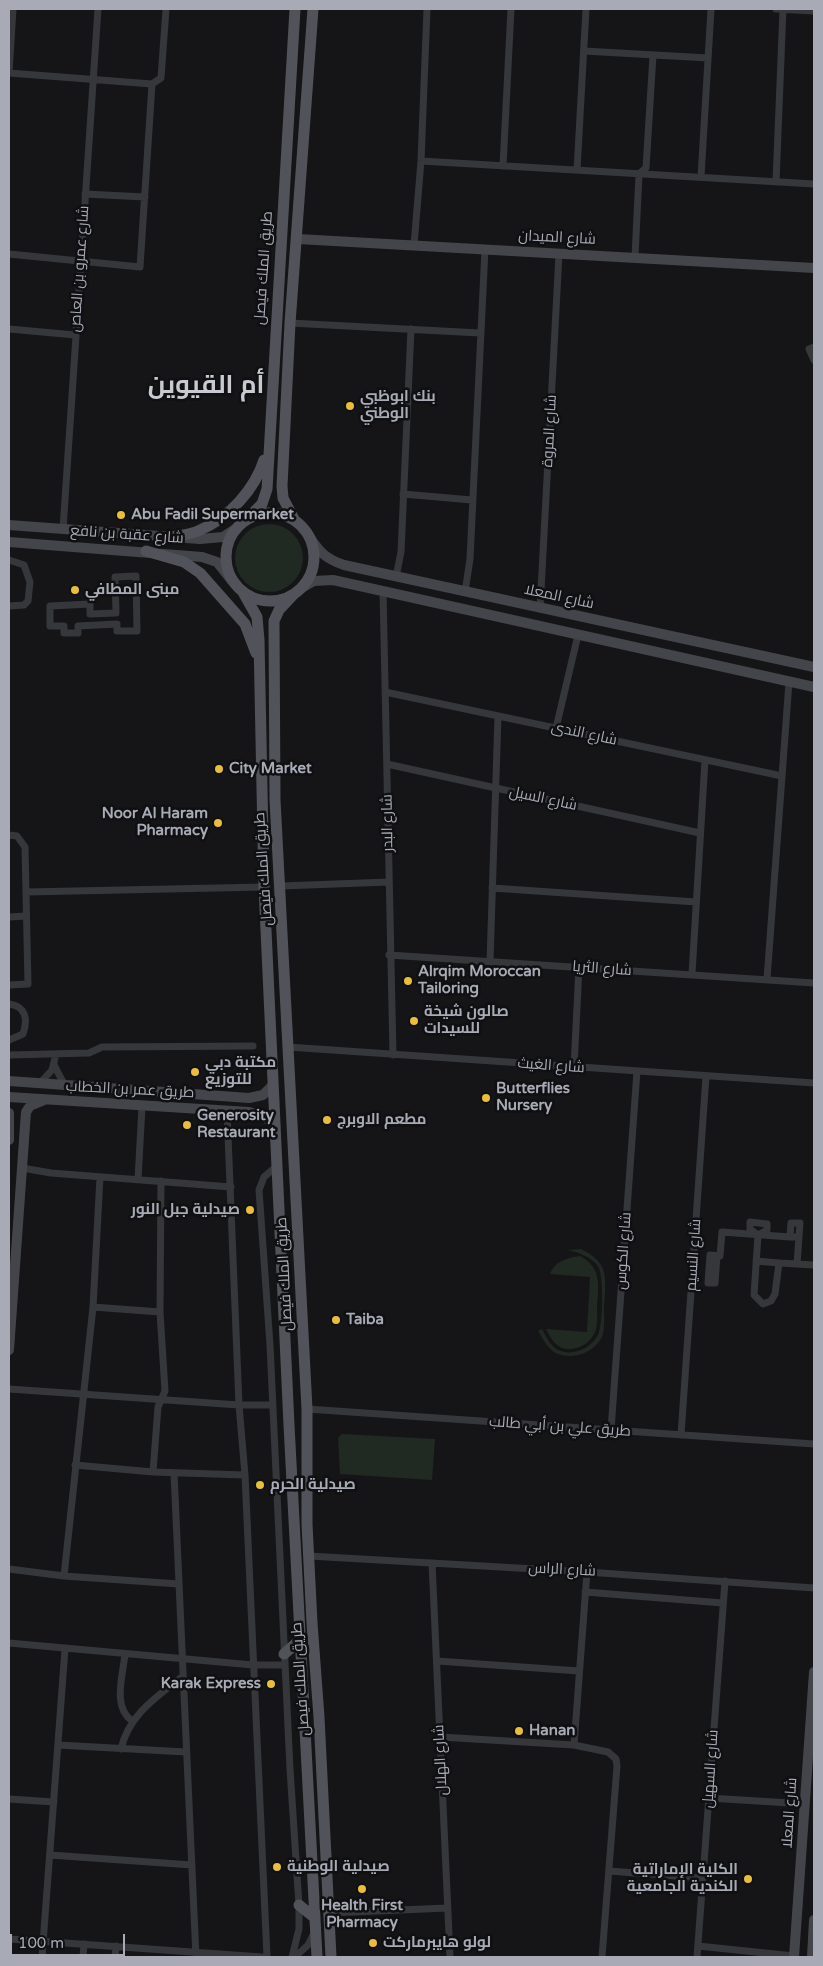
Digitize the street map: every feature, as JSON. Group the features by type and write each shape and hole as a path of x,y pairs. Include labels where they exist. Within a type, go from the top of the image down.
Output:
{"main road":[{"name":"طريق الملك فيصل","path":"241,525 262,504 267,489 268,446 295,9"},
{"name":"طريق الملك فيصل","path":"295,521 283,498 282,486 290,323 298,238 313,9"},
{"path":"170,537 200,530 229,512 255,481 268,446"},
{"path":"270,513 283,515 295,521 309,536 313,550 313,564 309,578 296,592 281,600 268,602 244,594 232,581 227,568 226,554 229,540 241,525 257,515 270,513"},
{"path":"146,552 184,562 200,573 245,624 259,664"},
{"name":"طريق الملك فيصل","path":"296,592 279,610 274,621 274,800 281,886 307,1409 309,1556 331,1957"},
{"name":"طريق الملك فيصل","path":"244,594 256,616 259,664 264,886 316,1957"},
{"path":"289,1425 296,1466 301,1552 309,1556"},
{"path":"284,1659 300,1640"},
{"path":"299,1905 314,1918"}],"street":[{"path":"13,9 9,73 152,84 161,78 166,9"},
{"name":"شارع عمرو بن العاص","path":"64,529 75,334 98,9"},
{"path":"414,245 421,161 428,9"},
{"path":"503,166 511,9"},
{"path":"577,170 586,9"},
{"path":"701,177 710,9"},
{"path":"776,9 814,11"},
{"path":"776,182 783,9"},
{"path":"584,51 708,58"},
{"path":"635,257 639,174 646,168 653,55"},
{"path":"9,254 140,267 152,84"},
{"path":"421,161 814,184"},
{"path":"85,194 145,198"},
{"name":"شارع الميدان","path":"298,238 814,268"},
{"path":"465,592 470,559 485,249"},
{"name":"شارع المروة","path":"540,609 559,254"},
{"path":"290,323 480,333"},
{"path":"9,328 75,334"},
{"path":"396,577 401,552 411,329"},
{"path":"814,347 809,349 814,360"},
{"path":"403,494 472,500"},
{"name":"شارع عقبة بن نافع","path":"9,524 214,539 223,537 241,525"},
{"path":"64,529 65,546"},
{"name":"شارع المعلا","path":"309,536 319,552 327,559 344,565 814,667"},
{"name":"شارع عقبة بن نافع","path":"9,542 202,557 217,562 232,581"},
{"path":"9,560 24,565 30,582 28,601 24,605 9,606"},
{"path":"115,576 136,576 137,631 117,631 116,624 78,626 78,632 64,633 64,626 50,626 50,606 90,604 90,614 116,614 115,576"},
{"path":"296,592 314,581 323,580 383,591 814,687"},
{"name":"شارع البدر","path":"383,591 389,955 393,1055"},
{"path":"556,728 578,635"},
{"path":"767,980 789,682"},
{"name":"شارع الندى","path":"385,692 782,776"},
{"path":"490,961 498,716"},
{"path":"692,974 705,760"},
{"name":"شارع السيل","path":"387,764 700,833"},
{"path":"9,835 18,836 25,847 28,984 9,985"},
{"path":"281,886 389,882"},
{"path":"26,892 264,886"},
{"path":"492,888 696,902"},
{"path":"9,917 26,916"},
{"name":"شارع الثريا","path":"389,955 814,982"},
{"path":"574,1067 579,968"},
{"path":"9,997 24,1013 27,1023 23,1034 13,1040 9,1040"},
{"path":"9,1004 17,1005"},
{"path":"9,1055 89,1053 102,1047 253,1046"},
{"name":"شارع الغيث","path":"288,1047 814,1083"},
{"path":"40,1083 49,1075 54,1065 56,1054"},
{"path":"54,1065 64,1084"},
{"name":"شارع الكوس","path":"611,1430 637,1071"},
{"name":"شارع النسيم","path":"681,1435 706,1076"},
{"name":"طريق عمر بن الخطاب","path":"9,1081 254,1098 263,1095 273,1085"},
{"path":"166,1108 171,1099 167,1092"},
{"name":"طريق عمر بن الخطاب","path":"9,1097 255,1113 266,1118 275,1126"},
{"path":"9,1350 9,1327 26,1112 30,1106 44,1100"},
{"path":"138,1179 142,1107"},
{"path":"227,1111 239,1405 245,1475 267,1957"},
{"path":"9,1113 9,1140"},
{"path":"277,1166 264,1177 259,1190 273,1405 284,1659 299,1905 299,1929 293,1957"},
{"path":"22,1168 100,1177 231,1187"},
{"path":"64,1576 92,1306 100,1177"},
{"path":"153,1472 158,1407 163,1400 165,1391 160,1312 161,1181"},
{"path":"790,1237 791,1223 800,1223 798,1264"},
{"path":"718,1256 720,1256 722,1232 799,1237"},
{"path":"758,1235 754,1295 763,1304 771,1301 775,1294 779,1263"},
{"path":"756,1261 814,1266"},
{"path":"9,1266 9,1288"},
{"path":"92,1306 160,1312"},
{"path":"9,1389 239,1405 273,1405"},
{"name":"طريق علي بن أبي طالب","path":"307,1409 814,1444"},
{"path":"75,1465 153,1472 245,1475"},
{"path":"174,1472 196,1955"},
{"name":"شارع الراس","path":"309,1556 587,1572 814,1588"},
{"name":"شارع الهلال","path":"432,1563 450,1957"},
{"path":"9,1569 64,1576 179,1584"},
{"path":"574,1745 587,1572"},
{"name":"شارع السهيل","path":"697,1957 725,1581"},
{"path":"585,1592 723,1603"},
{"path":"9,1643 253,1665 284,1659"},
{"path":"42,1957 65,1649"},
{"path":"125,1654 120,1702 125,1714 132,1721"},
{"path":"437,1661 579,1671"},
{"name":"شارع المعلا","path":"794,1957 814,1672"},
{"path":"121,1748 132,1721 147,1704 183,1676"},
{"path":"440,1737 574,1745 608,1752 617,1762 602,1957"},
{"path":"58,1745 186,1752"},
{"path":"814,1757 814,1765"},
{"path":"709,1798 806,1804"},
{"path":"9,1799 54,1802"},
{"path":"50,1855 192,1865"},
{"path":"610,1871 703,1878"},
{"path":"329,1913 448,1908"},
{"path":"812,1957 814,1920"},
{"path":"293,1957 308,1945 315,1930"},
{"path":"9,1939 116,1946 161,1954 262,1957"},
{"path":"83,1957 84,1944"},
{"path":"116,1946 116,1957"},
{"path":"698,1946 794,1957"}],"shaded area":[{"path":"269,524 282,527 293,534 300,545 303,558 300,571 293,582 282,589 269,592 256,589 245,582 238,571 235,558 238,545 245,534 256,527"},
{"path":"581,1249 597,1260 602,1266 604,1273 604,1331 596,1346 590,1350 578,1355 564,1356 551,1350 538,1331 542,1329 548,1341 558,1350 575,1352 591,1344 600,1330 602,1300 600,1271 598,1266 588,1257 568,1250"},
{"path":"580,1256 596,1272 598,1286 597,1327 593,1337 585,1344 580,1347 565,1349 555,1343 546,1329 587,1332 590,1277 550,1274 558,1263"},
{"path":"342,1434 435,1439 432,1480 340,1474 338,1438"}],"place":[{"name":"بنك ابوظبي الوطني","path":"350,406"},
{"name":"Abu Fadil Supermarket","path":"121,515"},
{"name":"مبنى المطافي","path":"75,590"},
{"name":"City Market","path":"219,769"},
{"name":"Noor Al Haram Pharmacy","path":"218,823"},
{"name":"Alrqim Moroccan Tailoring","path":"408,981"},
{"name":"صالون شيخة للسيدات","path":"414,1021"},
{"name":"مكتبة دبي للتوزيع","path":"195,1072"},
{"name":"Butterflies Nursery","path":"486,1098"},
{"name":"مطعم الاوبرج","path":"327,1120"},
{"name":"Generosity Restaurant","path":"187,1125"},
{"name":"صيدلية جبل النور","path":"250,1210"},
{"name":"Taiba","path":"336,1320"},
{"name":"صيدلية الحرم","path":"260,1485"},
{"name":"Karak Express","path":"271,1684"},
{"name":"Hanan","path":"519,1731"},
{"name":"صيدلية الوطنية","path":"277,1867"},
{"name":"الكلية الإماراتية الكندية الجامعية","path":"748,1879"},
{"name":"Health First Pharmacy","path":"362,1889"},
{"name":"لولو هايبرماركت","path":"373,1943"}],"district":[{"name":"أم القيوين","path":"206,386"}]}
